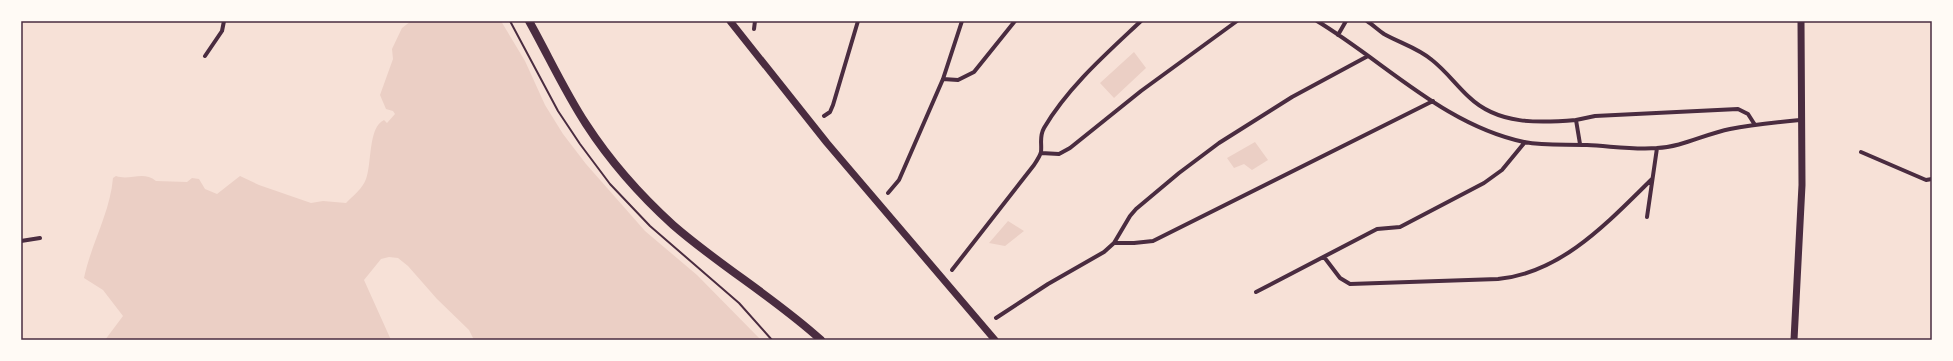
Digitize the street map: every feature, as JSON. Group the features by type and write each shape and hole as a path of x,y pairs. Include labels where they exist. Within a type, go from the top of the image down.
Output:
{"main road":[{"path":"529,21 586,123 626,177 673,225 801,322 821,340"}],"street":[{"path":"205,56 222,31 224,21"},
{"path":"730,21 827,142 995,340"},
{"path":"754,29 755,21"},
{"path":"824,116 830,112 833,105 858,21"},
{"path":"888,193 899,180 943,79 962,21"},
{"path":"943,79 953,80 968,76 986,57 1015,21"},
{"path":"952,270 1034,165 1041,153 1041,137 1055,114 1078,84 1141,21"},
{"path":"1041,153 1059,154 1070,148 1141,91 1237,21"},
{"path":"1317,21 1433,101 1479,128 1502,137 1524,142 1543,145 1580,144 1656,148 1687,142 1729,129 1801,120"},
{"path":"1338,35 1346,21"},
{"path":"1367,21 1432,60 1470,99 1496,114 1516,120 1544,123 1576,120 1602,115 1738,109 1748,114 1755,126"},
{"path":"1794,340 1802,185 1801,21"},
{"path":"996,318 1048,284 1104,252 1114,243 1136,209 1198,158 1282,102 1368,56"},
{"path":"1114,243 1153,241 1433,101"},
{"path":"1576,120 1580,144"},
{"path":"1256,292 1377,229 1400,227 1484,182 1502,170 1524,142"},
{"path":"1647,217 1656,148"},
{"path":"1861,152 1926,180 1932,180"},
{"path":"1324,257 1340,278 1350,284 1498,279 1528,273 1558,259 1593,235 1652,179"},
{"path":"21,241 40,238"}],"shaded area":[{"path":"411,21 501,21 525,61 545,105 563,134 586,164 645,231 697,275 761,340 474,340 469,330 437,299 408,266 398,258 389,257 381,259 364,280 391,340 105,340 123,316 103,290 84,278 108,204 113,178 116,176 146,176 156,181 187,182 192,178 199,179 205,189 217,194 240,176 259,185 311,203 323,201 346,203 365,182 375,130 384,120 387,123 395,114 393,111 386,109 380,95 393,59 392,49 402,28"},
{"path":"1134,52 1146,68 1114,98 1100,83"},
{"path":"1255,142 1268,160 1252,170 1244,164 1234,168 1227,158"},
{"path":"1008,221 1024,231 1005,246 989,243"}]}
